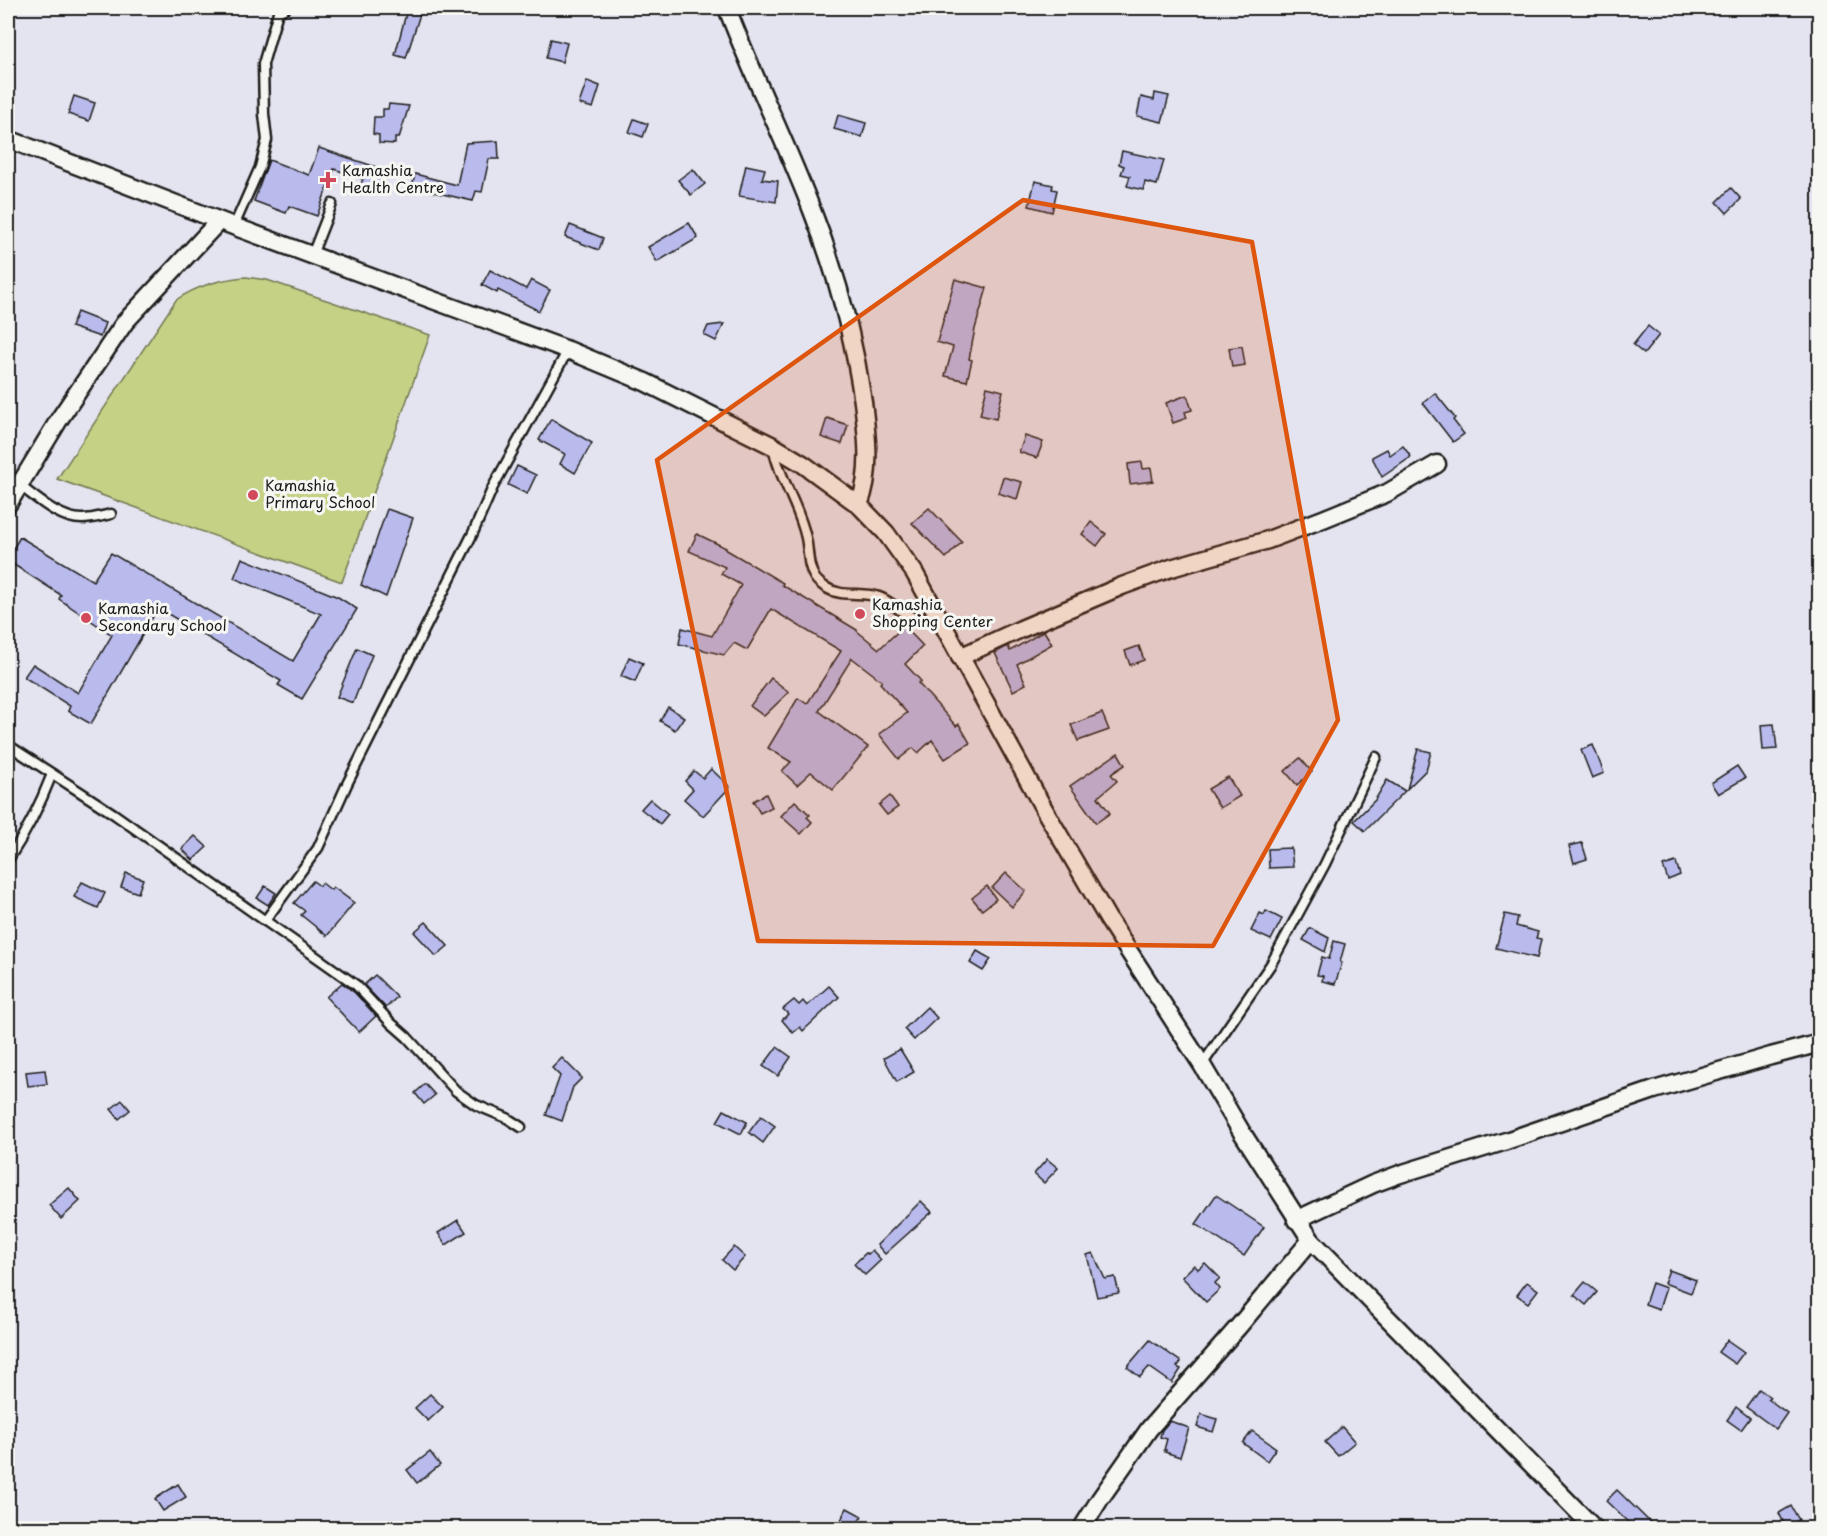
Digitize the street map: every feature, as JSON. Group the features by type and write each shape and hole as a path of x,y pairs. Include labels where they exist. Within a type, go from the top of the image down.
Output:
{"street":[{"path":"727,8 814,214 832,267 859,372 865,418 866,483 859,505"},
{"path":"8,139 568,350 645,382 773,446 803,464 859,505 880,527 914,573 1044,809 1108,919 1202,1065 1296,1220 1311,1240 1594,1528"},
{"path":"8,504 60,418 124,322 226,223"},
{"path":"960,657 1122,586 1172,568 1268,540 1387,493 1437,464"},
{"path":"1296,1220 1400,1174 1506,1141 1654,1090 1820,1043"},
{"path":"1082,1528 1149,1429 1311,1240"}],"lane":[{"path":"226,223 260,167 267,140 263,64 278,12 286,8"},
{"path":"312,255 332,204"},
{"path":"265,921 318,848 347,784 473,533 493,487 568,350"},
{"path":"773,446 776,463 803,524 810,567 815,579 826,588 840,593 876,596 890,602 908,615 920,619 938,617"},
{"path":"19,485 57,512 72,518 83,519 111,514"},
{"path":"8,745 114,814 356,985 456,1091 476,1105 507,1118 521,1127"},
{"path":"1202,1065 1270,964 1325,864 1376,757"},
{"path":"8,860 38,810 52,774"}],"highlighted area":[{"path":"1023,200 1252,242 1338,720 1213,946 758,941 657,460"}],"green space":[{"path":"246,277 267,280 430,335 342,582 57,479 176,300 193,290 210,284"}],"building":[{"path":"407,10 420,14 406,58 395,55"},
{"path":"551,39 567,43 562,62 546,58"},
{"path":"587,81 600,86 593,108 579,104"},
{"path":"1155,93 1169,96 1162,122 1137,116 1141,97 1154,100"},
{"path":"74,96 95,103 89,121 68,114"},
{"path":"389,104 409,106 399,138 395,138 395,144 379,143 379,135 373,134 374,117 383,117 383,109 388,109"},
{"path":"838,115 866,123 862,137 834,129"},
{"path":"634,119 648,124 643,137 629,132"},
{"path":"498,141 499,159 489,159 482,192 476,191 473,201 412,187 415,174 457,185 466,143"},
{"path":"319,148 388,171 383,185 376,183 373,193 359,188 363,179 334,169 317,216 289,206 286,213 254,201 269,160 309,175"},
{"path":"1122,151 1164,160 1157,185 1145,182 1143,190 1127,186 1130,176 1121,174 1124,166 1119,164"},
{"path":"746,165 765,169 762,179 778,181 776,202 739,196"},
{"path":"693,169 705,184 691,195 678,180"},
{"path":"1035,181 1053,185 1052,189 1057,190 1052,212 1029,206"},
{"path":"1731,188 1741,199 1727,213 1717,202"},
{"path":"689,223 698,238 657,262 648,247"},
{"path":"570,225 603,238 599,250 565,237"},
{"path":"490,270 526,289 531,280 550,290 539,311 498,290 497,293 482,285"},
{"path":"955,279 987,288 975,329 967,381 945,376 953,347 937,342"},
{"path":"77,312 105,323 100,337 71,327"},
{"path":"724,324 716,341 704,335 708,326"},
{"path":"1648,326 1659,335 1644,354 1633,345"},
{"path":"1242,346 1245,365 1232,367 1229,348"},
{"path":"987,387 1003,391 996,419 980,415"},
{"path":"1435,393 1455,418 1453,420 1464,434 1453,442 1423,403"},
{"path":"1187,395 1192,410 1185,412 1187,418 1173,423 1166,403"},
{"path":"827,418 848,425 842,444 821,437"},
{"path":"551,419 592,443 575,473 560,464 565,454 539,440"},
{"path":"1025,436 1043,442 1037,458 1019,452"},
{"path":"1403,446 1411,457 1382,477 1372,457 1387,449 1390,455"},
{"path":"1142,462 1143,469 1151,468 1153,481 1130,484 1128,464"},
{"path":"517,466 536,475 527,494 508,485"},
{"path":"1003,477 1022,482 1017,499 998,493"},
{"path":"929,508 962,542 946,558 912,523"},
{"path":"387,509 413,518 386,597 361,585"},
{"path":"1091,522 1106,534 1097,546 1082,534"},
{"path":"697,534 726,548 783,583 782,585 857,630 879,649 904,626 923,646 905,664 921,681 918,683 956,726 959,724 970,743 945,759 932,740 918,753 913,748 899,759 879,734 907,713 880,683 882,681 852,658 819,711 868,747 833,790 811,772 797,785 782,771 791,762 768,748 798,698 807,704 841,651 771,609 747,650 734,643 724,655 679,644 682,628 712,636 741,585 721,574 725,567 689,551"},
{"path":"20,537 93,581 111,553 293,661 321,614 234,578 242,558 338,597 357,609 302,699 278,685 281,681 158,608 91,724 68,711 70,706 24,677 33,664 78,693 112,635 59,599 61,595 8,561"},
{"path":"1044,631 1052,644 1017,664 1026,684 1013,691 995,653 1008,646 1010,651"},
{"path":"1139,646 1144,660 1130,665 1125,651"},
{"path":"357,648 372,655 353,703 337,697"},
{"path":"629,657 643,663 635,682 621,676"},
{"path":"771,678 789,692 764,716 750,706"},
{"path":"668,707 684,717 675,730 660,721"},
{"path":"1102,713 1109,730 1078,741 1071,725"},
{"path":"1774,724 1777,749 1763,750 1761,725"},
{"path":"1593,745 1604,773 1592,778 1581,750"},
{"path":"1418,749 1431,752 1426,770 1407,789"},
{"path":"1118,753 1125,765 1111,774 1117,781 1098,797 1110,813 1096,823 1070,786"},
{"path":"1300,758 1312,772 1297,785 1285,771"},
{"path":"1737,766 1745,778 1718,794 1711,783"},
{"path":"711,769 730,787 703,816 684,799 693,789 685,781 694,771 703,778"},
{"path":"1228,777 1240,796 1220,808 1208,789"},
{"path":"1387,780 1405,791 1365,831 1354,821 1375,800"},
{"path":"766,794 772,807 760,813 753,801"},
{"path":"890,796 898,807 887,815 879,805"},
{"path":"650,799 668,814 660,824 641,809"},
{"path":"795,801 810,815 807,817 812,822 801,834 781,816"},
{"path":"195,836 207,847 193,860 182,849"},
{"path":"1582,843 1587,859 1574,863 1569,846"},
{"path":"1291,848 1293,867 1269,868 1268,849"},
{"path":"1676,862 1680,875 1668,880 1663,866"},
{"path":"126,873 143,879 138,893 121,887"},
{"path":"1006,873 1026,891 1012,907 992,888"},
{"path":"313,881 320,886 322,883 331,890 333,887 354,903 327,936 301,915 305,911 294,903"},
{"path":"82,882 105,893 98,908 74,897"},
{"path":"265,886 276,893 268,905 257,898"},
{"path":"987,886 996,899 982,910 972,898"},
{"path":"1266,911 1282,919 1271,940 1251,931 1260,913 1264,915"},
{"path":"1505,914 1518,917 1516,926 1538,932 1536,938 1541,939 1537,958 1496,948"},
{"path":"426,922 448,946 436,956 414,932"},
{"path":"1310,928 1329,938 1325,952 1303,940"},
{"path":"1334,941 1345,944 1335,984 1322,981 1323,976 1317,975 1322,957 1329,959"},
{"path":"977,951 991,959 983,971 970,963"},
{"path":"375,975 397,997 386,1008 364,985"},
{"path":"342,983 355,993 376,1016 359,1032 326,997"},
{"path":"829,986 839,997 803,1031 800,1027 793,1033 782,1020 788,1014 783,1009 794,1000 799,1005 803,1001 807,1006"},
{"path":"927,1007 937,1018 914,1040 904,1029"},
{"path":"777,1047 791,1057 778,1076 763,1066"},
{"path":"900,1049 914,1072 897,1082 884,1058"},
{"path":"562,1058 582,1078 573,1087 562,1121 546,1115 560,1076 552,1068"},
{"path":"45,1070 47,1084 28,1086 26,1072"},
{"path":"425,1084 435,1095 424,1104 415,1093"},
{"path":"122,1100 130,1110 119,1119 111,1109"},
{"path":"724,1110 747,1122 741,1134 717,1122"},
{"path":"761,1116 775,1126 763,1143 749,1132"},
{"path":"1047,1159 1058,1168 1044,1183 1034,1174"},
{"path":"69,1188 80,1201 61,1219 49,1205"},
{"path":"1216,1195 1264,1227 1244,1256 1196,1224"},
{"path":"921,1201 932,1212 885,1254 877,1245"},
{"path":"458,1220 466,1232 446,1245 438,1233"},
{"path":"734,1247 745,1257 733,1270 722,1260"},
{"path":"872,1250 881,1260 865,1275 854,1264"},
{"path":"1093,1253 1105,1279 1115,1277 1119,1293 1097,1297 1087,1255"},
{"path":"1205,1263 1220,1278 1215,1283 1220,1289 1206,1302 1182,1277 1194,1265 1198,1269"},
{"path":"1669,1270 1696,1280 1691,1293 1664,1283"},
{"path":"1527,1282 1538,1290 1528,1303 1517,1295"},
{"path":"1585,1282 1597,1292 1586,1305 1574,1295"},
{"path":"1652,1283 1666,1288 1659,1309 1645,1304"},
{"path":"1150,1340 1181,1362 1177,1367 1181,1369 1172,1383 1149,1367 1140,1377 1127,1367"},
{"path":"1727,1340 1744,1352 1735,1364 1718,1352"},
{"path":"1759,1389 1787,1413 1776,1429 1746,1407"},
{"path":"430,1394 443,1407 428,1421 415,1408"},
{"path":"1736,1407 1750,1418 1741,1430 1727,1420"},
{"path":"1201,1414 1217,1419 1213,1432 1197,1427"},
{"path":"1170,1421 1189,1428 1180,1457 1165,1452 1167,1439 1160,1437 1162,1430"},
{"path":"1342,1427 1355,1442 1338,1456 1325,1442"},
{"path":"1252,1431 1276,1448 1267,1461 1243,1443"},
{"path":"430,1452 440,1465 417,1483 407,1470"},
{"path":"178,1484 186,1497 163,1511 155,1499"},
{"path":"1617,1490 1656,1528 1634,1528 1606,1501"},
{"path":"1791,1506 1799,1520 1786,1527 1779,1513"},
{"path":"847,1508 862,1516 854,1528 840,1522"}],"place":[{"name":"Kamashia Health Centre","path":"328,180"},
{"name":"Kamashia Primary School","path":"253,495"},
{"name":"Kamashia Shopping Center","path":"860,614"},
{"name":"Kamashia Secondary School","path":"86,618"}]}
